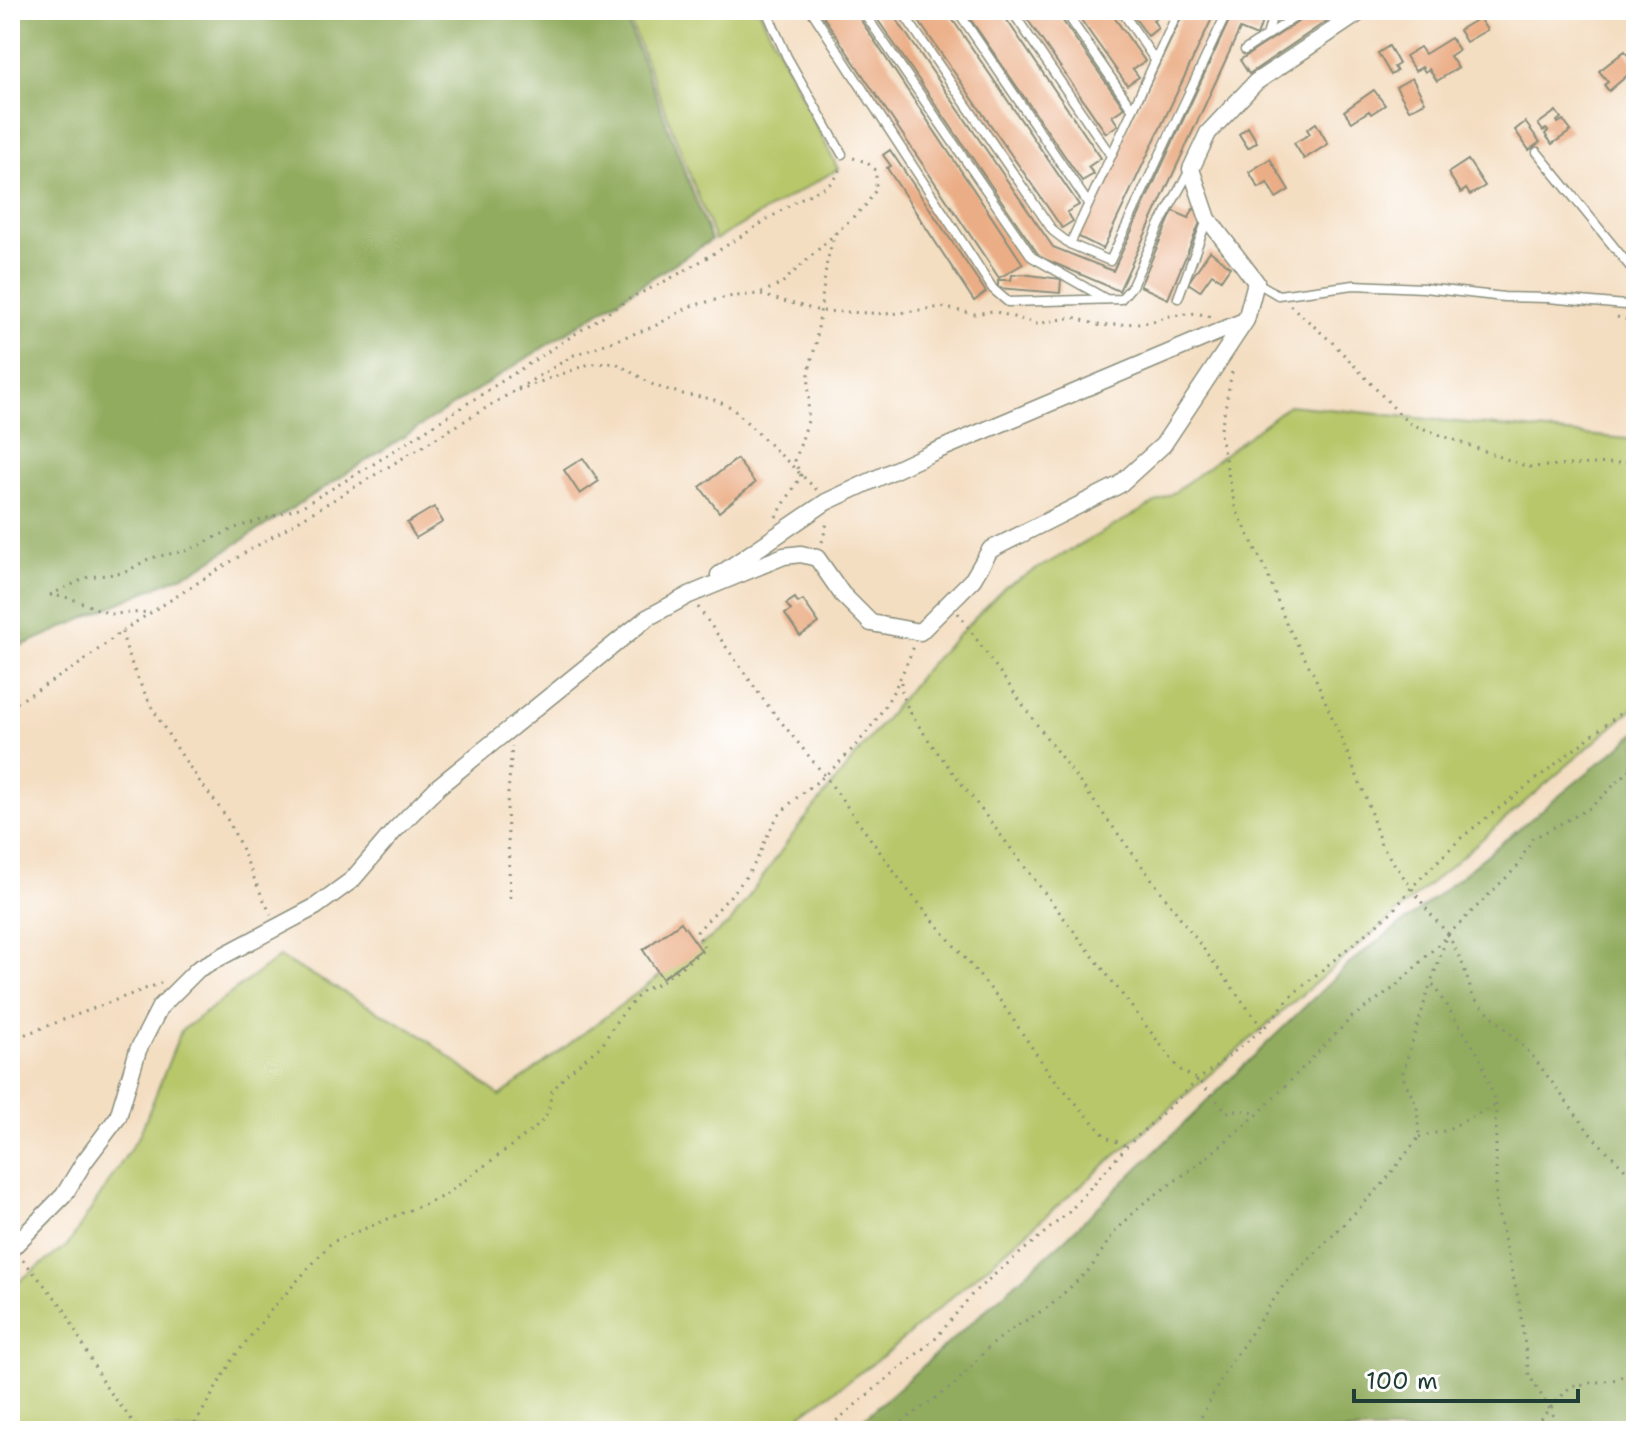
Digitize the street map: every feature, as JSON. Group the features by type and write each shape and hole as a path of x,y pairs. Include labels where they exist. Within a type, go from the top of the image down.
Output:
{"street":[{"path":"689,595 784,556 801,554 817,558 842,594 871,623 920,632 973,579 990,550 1119,485 1163,445 1246,320 1256,282 1208,219 1191,169 1208,133 1256,82 1363,10"},
{"path":"12,1248 64,1195 118,1117 138,1050 160,1007 198,969 315,907 352,880 394,831 439,786 647,618 689,595 826,502 929,454 1246,320"}],"lane":[{"path":"766,10 795,71 842,154"},
{"path":"811,10 993,289 1008,302 1121,299 1132,286 1160,224 1191,169"},
{"path":"862,10 1032,257 1107,299"},
{"path":"901,10 1053,231 1070,244 1110,261 1228,10"},
{"path":"957,10 1088,203"},
{"path":"1011,10 1110,154"},
{"path":"1064,10 1131,107"},
{"path":"1121,10 1155,60"},
{"path":"1070,244 1178,10"},
{"path":"1267,36 1274,10"},
{"path":"1245,50 1306,10"},
{"path":"1537,152 1636,274"},
{"path":"1178,298 1208,219"},
{"path":"1256,282 1278,295 1368,285 1635,304"}],"path":[{"path":"10,707 81,663 152,612 574,355 653,327 691,306 727,297 758,294 781,284 865,206 876,190 876,170 866,162 842,154 842,166 835,179 825,187 744,232 677,277 634,296 372,465 299,508 235,528 189,550 150,558 124,573 88,577 50,595 70,598 110,614 152,612"},
{"path":"801,476 795,461 808,421 809,371 827,261 835,232"},
{"path":"758,294 820,311 892,314 941,307 975,314 993,311 1037,324 1073,317 1101,326 1150,322 1196,313 1214,318"},
{"path":"1278,295 1334,344 1408,423 1528,467 1636,462"},
{"path":"1235,359 1220,434 1235,507 1267,573 1286,623 1315,677 1365,795 1381,845 1448,934 1463,965 1473,997 1531,1054 1592,1136 1636,1180"},
{"path":"507,395 589,364 616,363 655,386 712,399 731,407 821,494 830,509 817,558"},
{"path":"767,543 766,535 801,476"},
{"path":"689,595 765,702 825,776 906,888 999,999 1050,1074 1106,1137 1127,1146"},
{"path":"951,603 1035,722 1263,1029"},
{"path":"122,631 128,659 170,737 225,816 244,853 255,885 279,927"},
{"path":"191,1431 234,1357 332,1242 444,1196 539,1125 548,1112 552,1091 603,1044 615,1023 643,990 660,983 705,949 697,932 755,863 768,831 780,814 803,791 825,776 864,736 888,704 920,632"},
{"path":"901,678 906,705 932,745 1179,1069 1198,1080 1227,1112 1242,1110 1258,1114"},
{"path":"824,1431 936,1338 974,1292 1069,1212 1127,1146 1198,1080 1263,1029 1292,995 1395,909 1411,888 1462,837 1636,701"},
{"path":"510,898 507,805 513,726"},
{"path":"889,1431 954,1385 988,1348 1010,1330 1050,1306 1091,1268 1113,1234 1141,1205 1200,1163 1258,1114 1352,1017 1395,987 1517,867 1532,839 1590,808 1636,764"},
{"path":"1419,1137 1417,1107 1402,1075 1448,934"},
{"path":"10,1040 169,980"},
{"path":"1431,982 1480,1057 1496,1105 1496,1204 1519,1302 1529,1375 1563,1431"},
{"path":"1194,1431 1226,1370 1283,1286 1382,1185 1419,1137 1444,1131 1496,1105"},
{"path":"12,1248 63,1307 103,1383 140,1431"},
{"path":"1529,1431 1571,1386 1618,1379 1636,1366"}],"green space":[{"path":"10,10 623,10 711,240 199,568 10,651"},
{"path":"626,10 759,10 838,169 715,240"},
{"path":"1289,405 1636,440 1636,706 887,1353 778,1431 10,1431 10,1288 68,1245 140,1134 181,1031 279,957 418,1033 500,1096 730,923 796,830 928,666 1005,587 1176,491"},
{"path":"1636,733 1636,1431 850,1431 1065,1239 1353,960 1412,916"}],"building":[{"path":"825,10 854,10 1023,264 999,278 821,13"},
{"path":"871,10 890,10 1053,247 1113,271 1234,10 1266,10 1257,36 1240,29 1119,291 1040,257"},
{"path":"911,10 946,10 1079,205 1067,212 1073,221 1062,228"},
{"path":"964,10 1000,10 1101,158 1088,167 1094,174 1082,181"},
{"path":"1021,10 1055,10 1124,108 1112,116 1118,125 1106,133"},
{"path":"1074,10 1109,10 1145,61 1133,69 1139,77 1127,85"},
{"path":"1129,10 1165,12 1153,20 1158,28 1148,36"},
{"path":"1185,10 1216,10 1103,249 1077,236"},
{"path":"1316,10 1343,10 1249,74 1240,60"},
{"path":"1479,18 1487,30 1466,42 1459,30"},
{"path":"1451,38 1459,50 1450,56 1458,68 1437,81 1429,69 1425,72 1422,67 1415,71 1405,56 1420,47 1425,54"},
{"path":"1389,46 1399,64 1394,67 1397,71 1391,75 1378,53"},
{"path":"1625,51 1636,68 1609,91 1604,85 1608,82 1599,71"},
{"path":"1412,78 1425,102 1409,110 1396,87"},
{"path":"1374,90 1385,105 1352,122 1344,111"},
{"path":"1556,111 1561,118 1558,123 1563,120 1571,131 1552,144 1545,134 1548,131 1543,131 1538,124"},
{"path":"1525,122 1540,142 1529,150 1515,130"},
{"path":"1316,123 1328,144 1304,159 1294,143 1310,134 1307,129"},
{"path":"1248,127 1257,142 1248,148 1239,134"},
{"path":"890,150 986,292 974,301 887,168 891,166 883,155"},
{"path":"1270,159 1289,190 1276,198 1267,183 1259,188 1249,172"},
{"path":"1468,160 1485,186 1470,195 1466,189 1461,193 1448,173"},
{"path":"1193,209 1199,211 1201,220 1168,299 1140,286 1173,211 1189,218"},
{"path":"1210,251 1230,267 1221,280 1212,274 1200,291 1188,283"},
{"path":"1012,275 1061,279 1060,293 998,288 998,280 1011,280"},
{"path":"583,458 599,481 580,494 564,470"},
{"path":"737,459 755,483 719,512 700,487"},
{"path":"434,507 443,522 416,538 407,523"},
{"path":"795,598 798,603 803,600 819,623 800,636 785,614 791,610 786,604"},
{"path":"681,922 701,950 662,978 643,950"}]}
